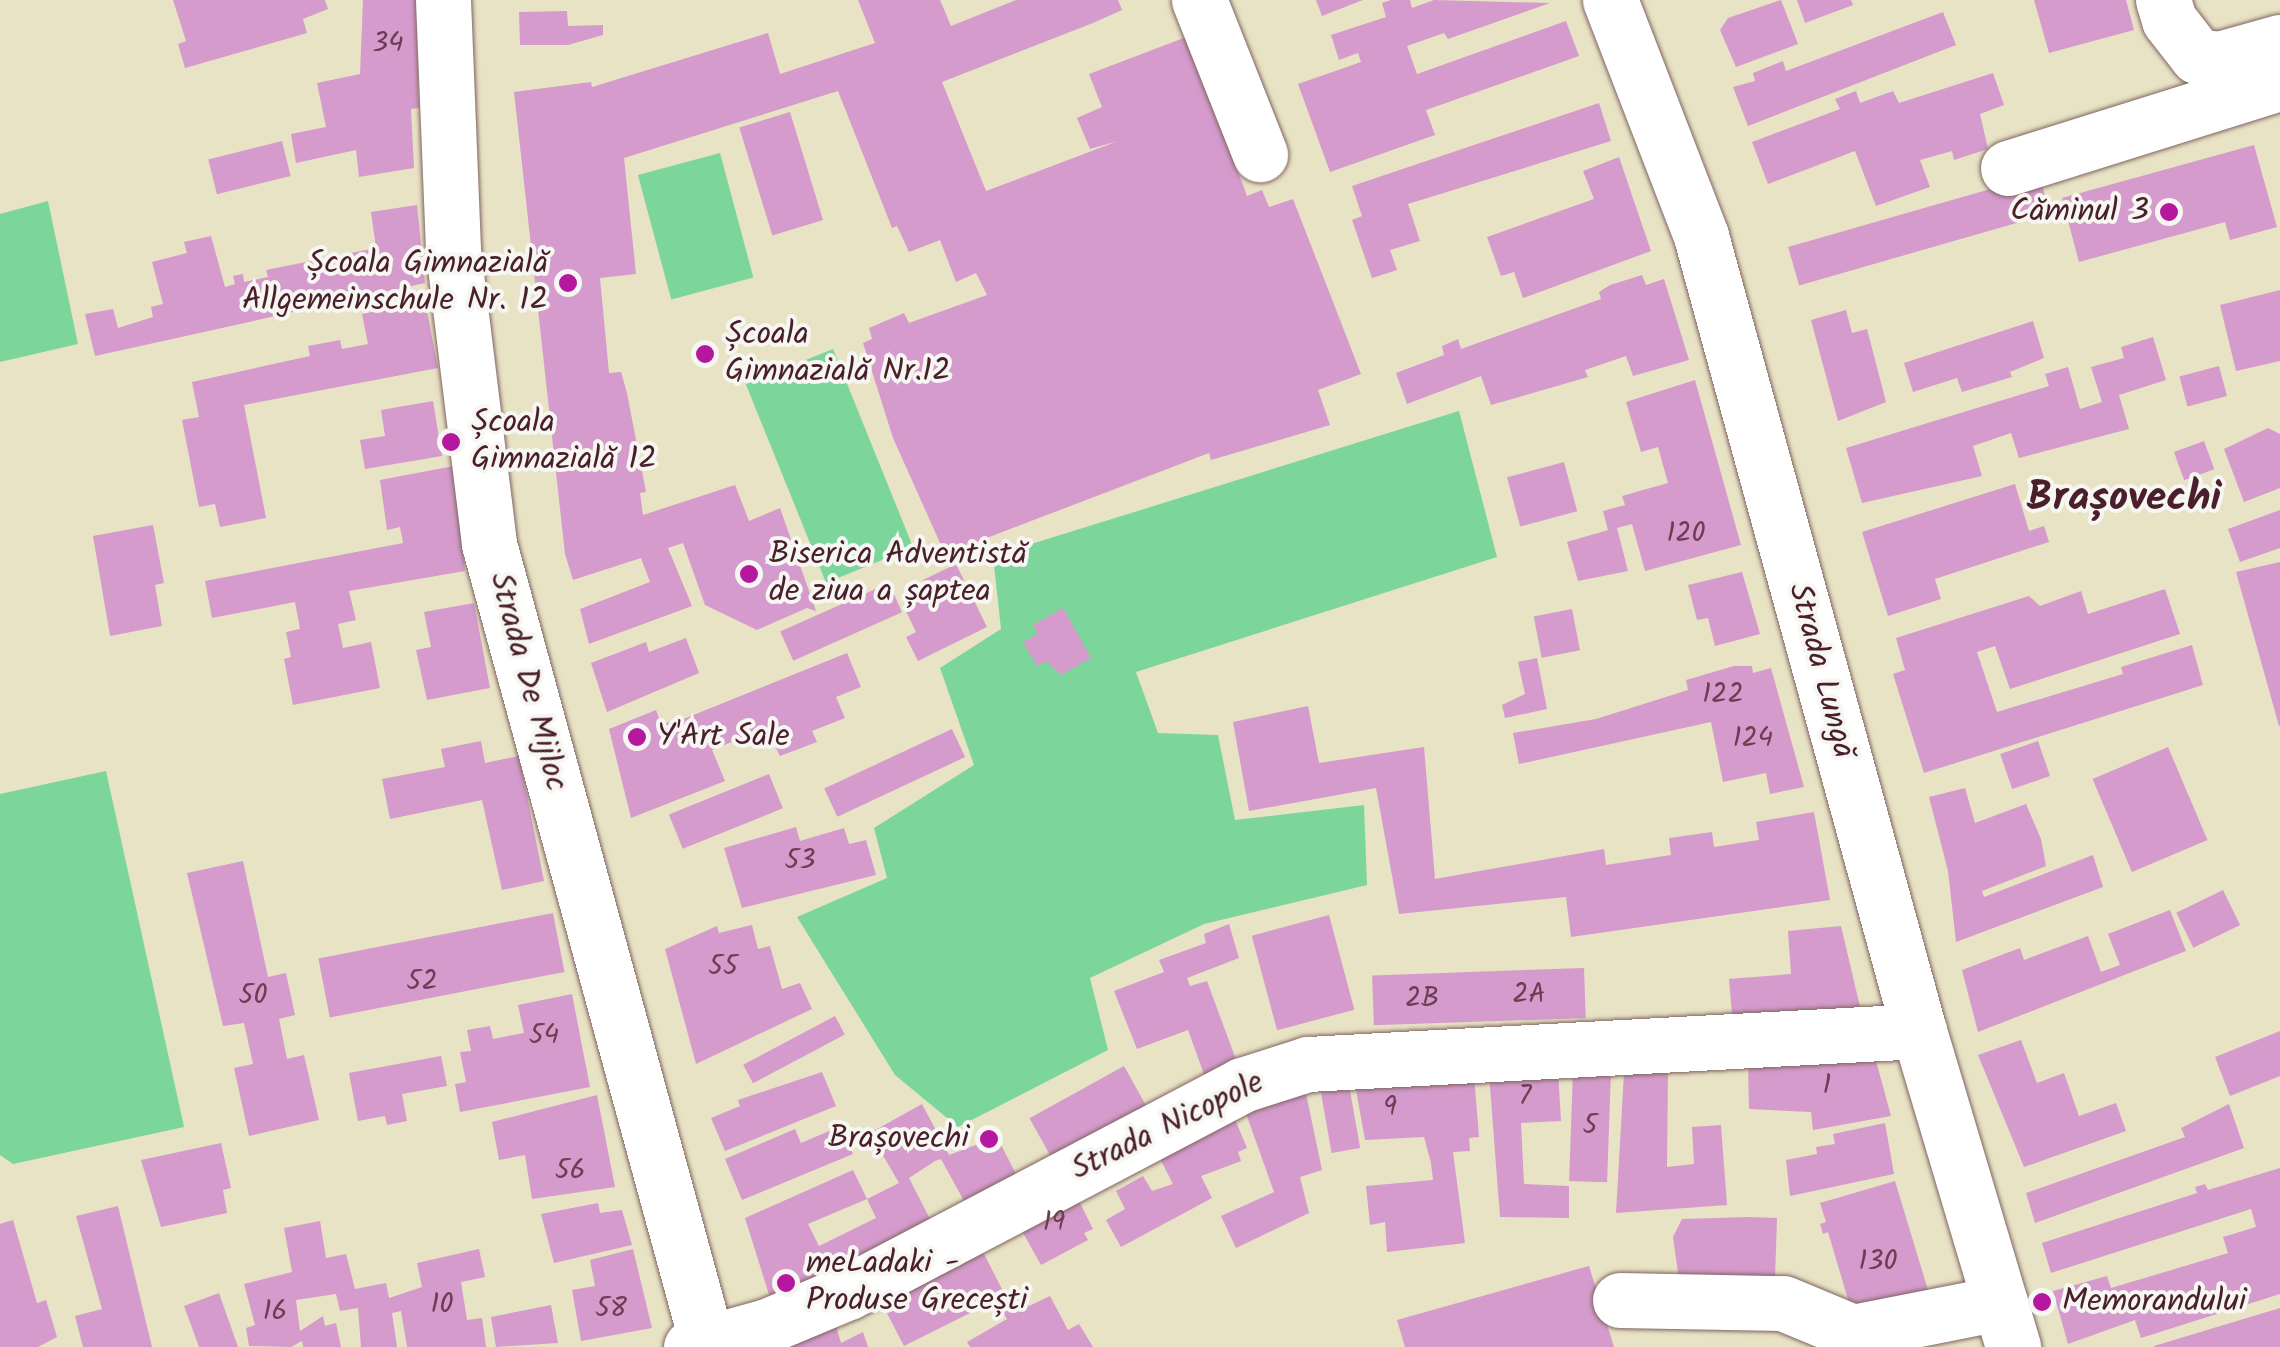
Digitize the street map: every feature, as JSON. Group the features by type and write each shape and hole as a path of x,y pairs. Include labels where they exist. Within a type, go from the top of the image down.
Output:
{"main road":[{"name":"Strada De Mijloc","path":"443,0 452,250 489,544 702,1346"},
{"path":"1200,0 1260,154"},
{"name":"Strada Lungă","path":"1610,0 1701,236 1919,1031 2007,1325"},
{"path":"2164,0 2169,20 2197,56 2219,59 2280,42"},
{"path":"2008,168 2280,83"},
{"name":"Strada Nicopole","path":"702,1346 848,1292 1242,1085 1308,1064 1919,1031"},
{"path":"1620,1300 1782,1303 1853,1332 2007,1325"}],"green space":[{"path":"720,153 753,278 671,300 638,175"},
{"path":"48,201 78,344 0,362 0,214"},
{"path":"833,349 913,547 826,583 746,384"},
{"path":"1459,411 1497,557 1136,672 1158,733 1218,735 1235,820 1364,805 1367,885 1204,924 1090,978 1108,1050 958,1127 895,1075 797,917 887,878 874,828 974,765 940,668 1001,629 993,556"},
{"path":"106,771 184,1127 13,1164 0,1155 0,794"}],"building":[{"path":"173,0 325,0 328,9 303,19 307,33 185,68 178,44 186,41"},
{"path":"363,0 416,0 419,108 411,109 414,168 359,177 356,150 296,163 291,134 326,127 317,83 360,74"},
{"path":"858,0 940,0 951,26 1016,0 1118,0 1122,10 942,82 986,191 1118,141 1090,149 1077,118 1102,107 1089,74 1189,36 1247,196 1262,190 1269,207 1293,199 1361,374 1318,390 1330,425 1211,460 1209,453 945,554 893,438 863,343 872,339 869,328 904,313 909,323 987,295 976,273 956,282 940,240 909,252 897,226 892,228 838,91 624,158 636,274 600,278 609,373 621,372 627,393 646,492 640,493 643,515 735,485 749,521 780,508 816,611 807,608 757,630 705,605 683,543 668,548 692,606 589,644 580,609 650,582 641,558 573,580 565,554 514,92 591,82 592,87 768,33 780,74 875,43"},
{"path":"1316,0 1363,0 1322,16"},
{"path":"1410,0 1412,8 1434,0 1550,3 1448,39 1444,33 1407,46 1417,74 1566,21 1579,56 1426,110 1435,135 1330,172 1298,84 1361,62 1358,53 1339,60 1331,35 1386,17 1382,3"},
{"path":"1781,0 1798,44 1736,67 1720,30 1728,18"},
{"path":"1797,0 1851,0 1853,5 1805,23"},
{"path":"2034,0 2126,0 2134,30 2049,53"},
{"path":"567,11 568,26 603,25 603,35 568,45 520,45 519,12"},
{"path":"1943,12 1956,45 1748,126 1733,87 1755,81 1753,73 1783,61 1786,71"},
{"path":"1993,73 2004,105 1980,114 1988,149 1954,160 1952,151 1920,160 1930,187 1876,206 1855,151 1768,184 1752,142 1840,109 1835,99 1856,91 1860,103 1893,91 1899,103"},
{"path":"1599,103 1611,141 1408,204 1420,241 1390,250 1397,270 1372,278 1352,220 1362,216 1352,186"},
{"path":"790,112 823,220 772,236 739,127"},
{"path":"282,141 291,176 217,194 208,159"},
{"name":"Căminul 3","path":"2254,145 2277,227 2230,240 2225,222 2079,262 2062,198"},
{"path":"1619,157 1651,251 1523,298 1514,272 1501,276 1487,237 1594,199 1583,171"},
{"path":"2039,175 2050,213 1799,285 1788,247"},
{"path":"417,205 425,283 95,356 85,314 113,309 118,328 153,317 151,307 163,304 152,262 187,253 184,242 211,236 225,287 235,284 233,276 243,274 244,282 268,277 266,270 376,248 371,212"},
{"path":"1642,275 1646,285 1664,279 1689,360 1633,376 1626,356 1585,370 1588,377 1491,405 1481,376 1407,404 1396,373 1444,355 1442,346 1458,339 1461,349 1601,299 1599,292 1610,285"},
{"path":"2280,290 2280,361 2236,371 2220,305"},
{"path":"425,301 438,368 244,405 266,518 220,527 215,504 199,507 182,420 199,417 192,382 310,356 308,346 340,340 342,349 368,344 362,314"},
{"path":"1846,310 1852,333 1867,329 1886,402 1838,421 1811,320"},
{"path":"2033,321 2044,358 2010,372 2012,377 1962,392 1957,378 1913,392 1904,363"},
{"path":"2153,337 2166,380 2119,395 2129,429 2019,458 2011,433 1973,446 1982,476 1862,503 1846,448 2049,386 2045,374 2068,367 2080,409 2102,402 2091,367 2124,358 2121,347"},
{"path":"2219,366 2227,396 2187,407 2179,377"},
{"path":"1695,380 1741,545 1645,571 1632,524 1617,528 1628,571 1578,581 1567,542 1608,530 1603,511 1625,505 1622,496 1668,483 1658,447 1641,452 1626,402"},
{"path":"433,401 442,456 365,469 360,440 385,436 381,410"},
{"path":"2268,428 2280,434 2280,488 2244,502 2224,449"},
{"path":"2204,441 2214,469 2184,480 2174,452"},
{"path":"1564,462 1577,511 1520,527 1507,477"},
{"path":"454,466 465,571 349,591 356,620 338,624 343,648 371,642 380,688 293,705 284,659 291,657 286,632 300,629 295,602 212,618 205,581 403,543 400,527 387,530 380,480"},
{"path":"2015,484 2029,531 2044,526 2049,542 1935,579 1941,599 1888,616 1862,532"},
{"path":"2280,510 2280,548 2240,562 2228,529"},
{"path":"153,525 164,583 155,585 162,626 110,636 93,536"},
{"path":"2280,562 2280,726 2279,726 2236,572"},
{"path":"956,564 987,627 918,661 906,637 916,632 903,605 929,592 923,580"},
{"path":"1742,572 1760,634 1715,646 1708,618 1697,620 1688,585"},
{"path":"889,583 902,612 793,661 780,631"},
{"path":"2165,589 2180,634 2010,689 1995,646 1977,652 1997,712 2123,674 2121,667 2192,645 2203,685 1924,773 1893,674 1905,670 1896,638 2029,596 2040,606 2081,591 2088,614"},
{"path":"474,603 490,688 427,700 416,650 431,647 424,612"},
{"path":"1063,608 1091,658 1061,675 1046,661 1037,666 1023,642 1038,634 1033,625"},
{"path":"1572,609 1580,650 1542,658 1534,616"},
{"path":"686,638 699,673 607,712 591,663 646,642 649,652"},
{"path":"847,653 861,687 836,697 845,718 812,731 817,742 780,756 766,728 712,750 725,781 631,818 609,729 656,710 661,724 686,718"},
{"path":"1537,658 1547,709 1505,718 1502,705 1525,694 1518,662"},
{"path":"1734,666 1752,666 1753,673 1771,668 1804,787 1770,794 1766,773 1723,782 1711,722 1519,764 1513,733 1596,719 1688,690 1686,680"},
{"path":"1308,706 1319,763 1424,747 1435,879 1604,849 1606,865 1671,855 1669,838 1712,832 1714,847 1759,840 1756,822 1814,812 1830,900 1571,937 1566,897 1399,914 1376,788 1249,811 1233,722"},
{"path":"952,729 965,757 837,817 824,789"},
{"path":"481,741 485,763 519,756 544,881 502,890 482,800 390,819 382,779 445,767 441,749"},
{"path":"2038,741 2050,776 2012,789 2000,754"},
{"path":"2168,747 2207,840 2132,872 2093,779"},
{"path":"769,774 783,808 683,849 669,814"},
{"path":"1965,788 1975,823 2026,804 2041,839 2046,866 1982,891 1984,897 2093,855 2103,887 1956,942 1948,871 1929,797"},
{"path":"796,827 800,841 844,828 849,844 866,840 876,875 742,908 724,848"},
{"path":"243,861 268,977 286,973 295,1015 279,1019 287,1059 304,1055 319,1120 249,1136 234,1068 253,1064 244,1023 223,1026 187,873"},
{"path":"2223,890 2240,925 2193,948 2176,913"},
{"path":"2170,910 2186,951 1978,1032 1962,970 2020,948 2024,960 2088,936 2101,972 2120,965 2108,934"},
{"path":"553,913 564,972 330,1018 318,959"},
{"path":"1329,915 1354,1010 1277,1030 1252,936"},
{"path":"1229,924 1239,958 1187,978 1190,986 1207,981 1238,1065 1205,1077 1188,1030 1137,1049 1114,991 1164,972 1159,960 1206,943 1204,934"},
{"path":"752,925 758,949 770,946 782,989 800,983 812,1009 696,1064 665,949 717,926 719,933"},
{"path":"1841,926 1865,1028 1734,1038 1729,979 1791,974 1788,931"},
{"path":"1584,968 1586,1018 1374,1025 1372,975"},
{"path":"572,994 590,1087 460,1112 455,1084 466,1082 460,1052 471,1051 467,1030 490,1026 493,1039 524,1033 518,1005"},
{"path":"835,1016 845,1035 753,1083 743,1065"},
{"path":"2280,1031 2280,1076 2230,1096 2215,1057"},
{"path":"2021,1040 2037,1083 2064,1073 2079,1116 2116,1103 2126,1131 2024,1167 1978,1055"},
{"path":"441,1056 447,1086 402,1094 407,1121 387,1125 385,1116 358,1121 349,1073"},
{"path":"1875,1057 1891,1116 1813,1130 1811,1112 1749,1109 1748,1066"},
{"path":"1124,1066 1149,1111 1054,1163 1030,1118"},
{"path":"1573,1070 1611,1071 1607,1182 1569,1181"},
{"path":"1558,1071 1561,1121 1521,1123 1524,1184 1569,1186 1569,1218 1500,1217 1489,1074"},
{"path":"1668,1071 1667,1167 1694,1164 1692,1127 1721,1125 1727,1205 1616,1213 1624,1072"},
{"path":"822,1072 836,1106 725,1151 711,1118 740,1106 738,1100"},
{"path":"1474,1075 1479,1137 1469,1138 1470,1151 1453,1152 1465,1243 1387,1252 1385,1222 1370,1225 1366,1186 1433,1180 1431,1163 1424,1137 1365,1140 1354,1079"},
{"path":"1348,1079 1360,1148 1332,1153 1319,1084"},
{"path":"1304,1084 1322,1170 1300,1177 1309,1213 1236,1248 1221,1216 1274,1192 1243,1105"},
{"path":"597,1095 615,1187 532,1199 525,1155 499,1160 492,1122"},
{"path":"922,1104 949,1155 997,1137 1016,1174 964,1201 941,1159 935,1161 909,1178 930,1219 771,1301 745,1218 853,1170 867,1199 899,1183 870,1133","holes":["867,1199 876,1218 819,1246 808,1224"]},
{"path":"2229,1104 2244,1148 2035,1223 2026,1193 2185,1137 2181,1128"},
{"path":"1231,1110 1247,1148 1238,1152 1241,1161 1201,1176 1212,1198 1121,1247 1106,1220 1125,1209 1116,1191 1143,1176 1152,1191 1173,1184 1155,1149"},
{"path":"1885,1123 1894,1174 1790,1196 1786,1160 1817,1154 1816,1147 1835,1144 1833,1134"},
{"path":"841,1126 853,1154 742,1200 725,1159 795,1129 801,1143"},
{"path":"221,1143 231,1188 223,1190 227,1213 161,1227 141,1160"},
{"path":"2280,1168 2280,1294 2141,1338 2135,1320 2068,1344 2053,1291 2107,1276 2111,1288 2228,1253 2223,1237 2256,1227 2251,1209 2051,1273 2042,1243 2197,1193 2195,1187 2205,1184 2208,1190"},
{"path":"1895,1181 1931,1300 1855,1323 1828,1232 1823,1234 1820,1224 1826,1222 1820,1203"},
{"path":"1072,1187 1093,1229 1084,1233 1088,1240 1041,1265 1014,1217"},
{"path":"598,1203 600,1213 622,1210 632,1245 554,1263 541,1214"},
{"path":"118,1206 152,1347 83,1347 75,1316 102,1309 76,1216"},
{"path":"1777,1218 1775,1279 1679,1280 1673,1237 1682,1219"},
{"path":"13,1220 37,1303 46,1300 57,1337 38,1347 0,1347 0,1224"},
{"path":"320,1221 326,1258 346,1254 355,1289 386,1283 389,1298 422,1287 417,1263 479,1249 485,1277 461,1282 467,1320 482,1318 486,1347 407,1347 401,1311 392,1313 397,1347 361,1347 358,1308 340,1311 336,1294 296,1300 300,1331 323,1316 325,1326 336,1323 341,1347 303,1347 302,1341 291,1347 249,1346 246,1328 255,1325 244,1284 292,1272 284,1228"},
{"path":"633,1249 652,1328 581,1341 572,1290 595,1286 590,1260"},
{"path":"983,1252 1005,1295 1019,1288 1029,1306 1050,1296 1068,1330 1079,1324 1093,1347 970,1347 967,1342 1007,1319 996,1300 904,1346 876,1292"},
{"path":"1589,1266 1614,1347 1405,1347 1397,1320"},
{"path":"219,1293 238,1347 199,1347 184,1306"},
{"path":"551,1305 558,1343 496,1347 491,1317"},
{"path":"2280,1308 2280,1347 2154,1347 2154,1346"},
{"path":"833,1315 841,1343 863,1332 868,1347 782,1347"}],"place":[{"name":"Căminul 3","path":"2169,212"},
{"name":"Școala Gimnazială Allgemeinschule Nr. 12","path":"568,283"},
{"name":"Școala Gimnazială Nr.12","path":"705,354"},
{"name":"Școala Gimnazială 12","path":"451,442"},
{"name":"Biserica Adventistă de ziua a șaptea","path":"749,574"},
{"name":"Y'Art Sale","path":"637,737"},
{"name":"Brașovechi","path":"989,1139"},
{"name":"meLadaki - Produse Grecești","path":"786,1283"},
{"name":"Memorandului","path":"2042,1302"}],"district":[{"name":"Brașovechi","path":"2124,499"}]}
